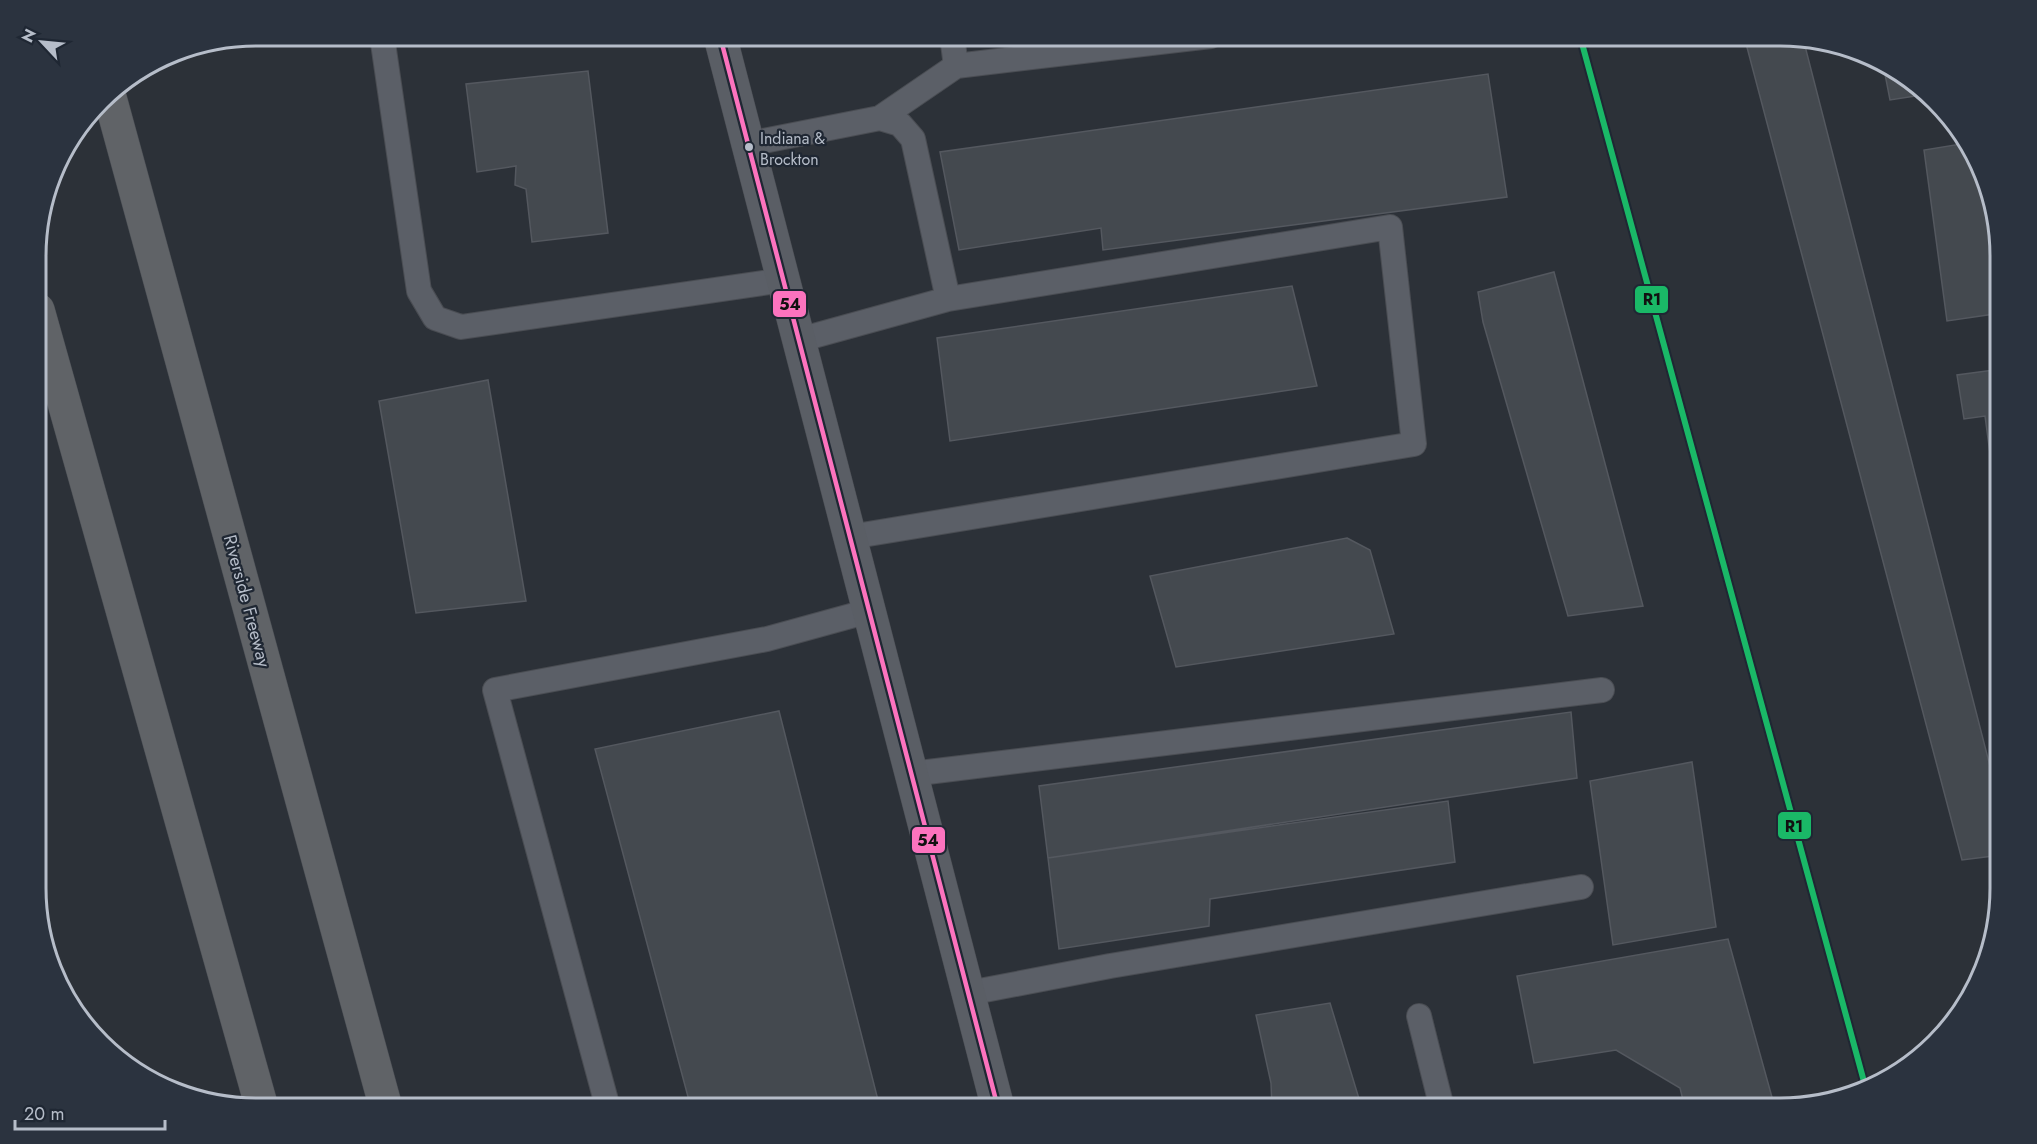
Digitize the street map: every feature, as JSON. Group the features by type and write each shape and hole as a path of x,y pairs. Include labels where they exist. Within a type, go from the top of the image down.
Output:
{"highway":[{"name":"Riverside Freeway","path":"112,105 383,1098"},
{"path":"46,338 259,1098"}],"main road":[{"path":"723,47 995,1098"}],"lane":[{"path":"748,144 880,118 956,66 1122,46"},
{"path":"384,47 419,291 435,318 461,327 783,280"},
{"path":"953,47 956,66"},
{"path":"880,118 900,124 913,139 948,299"},
{"path":"799,339 948,299 1390,227 1414,444 850,537"},
{"path":"605,1098 495,690 767,639 869,611"},
{"path":"911,774 1602,690"},
{"path":"969,993 1110,966 1581,887"},
{"path":"1419,1016 1439,1097"}],"building":[{"path":"1747,46 1805,48 1990,766 1990,856 1962,860"},
{"path":"588,71 608,233 532,242 526,189 515,185 516,166 477,172 466,84"},
{"path":"1488,74 1507,197 1103,250 1101,228 959,250 940,152"},
{"path":"1885,75 1915,96 1890,100"},
{"path":"1958,145 1974,176 1989,229 1990,315 1947,321 1924,150"},
{"path":"1554,272 1643,606 1568,616 1483,322 1478,292"},
{"path":"1292,286 1317,386 950,441 937,338"},
{"path":"1990,370 1990,454 1985,416 1964,419 1957,375"},
{"path":"488,380 526,601 416,613 379,401"},
{"path":"1347,538 1370,550 1394,634 1176,667 1150,576"},
{"path":"779,711 877,1098 688,1098 595,749"},
{"path":"1571,712 1577,778 1048,858 1039,786"},
{"path":"1692,762 1716,927 1613,945 1590,781"},
{"path":"1448,801 1455,862 1210,899 1209,926 1059,949 1048,858"},
{"path":"1728,939 1772,1097 1682,1097 1680,1088 1616,1050 1534,1063 1517,976"},
{"path":"1330,1003 1359,1097 1272,1097 1271,1083 1256,1015"}],"transit line":[{"name":"R1","path":"1583,46 1864,1080"},
{"name":"54","path":"723,47 995,1098"}],"place":[{"name":"Indiana & Brockton","path":"749,147"}]}
